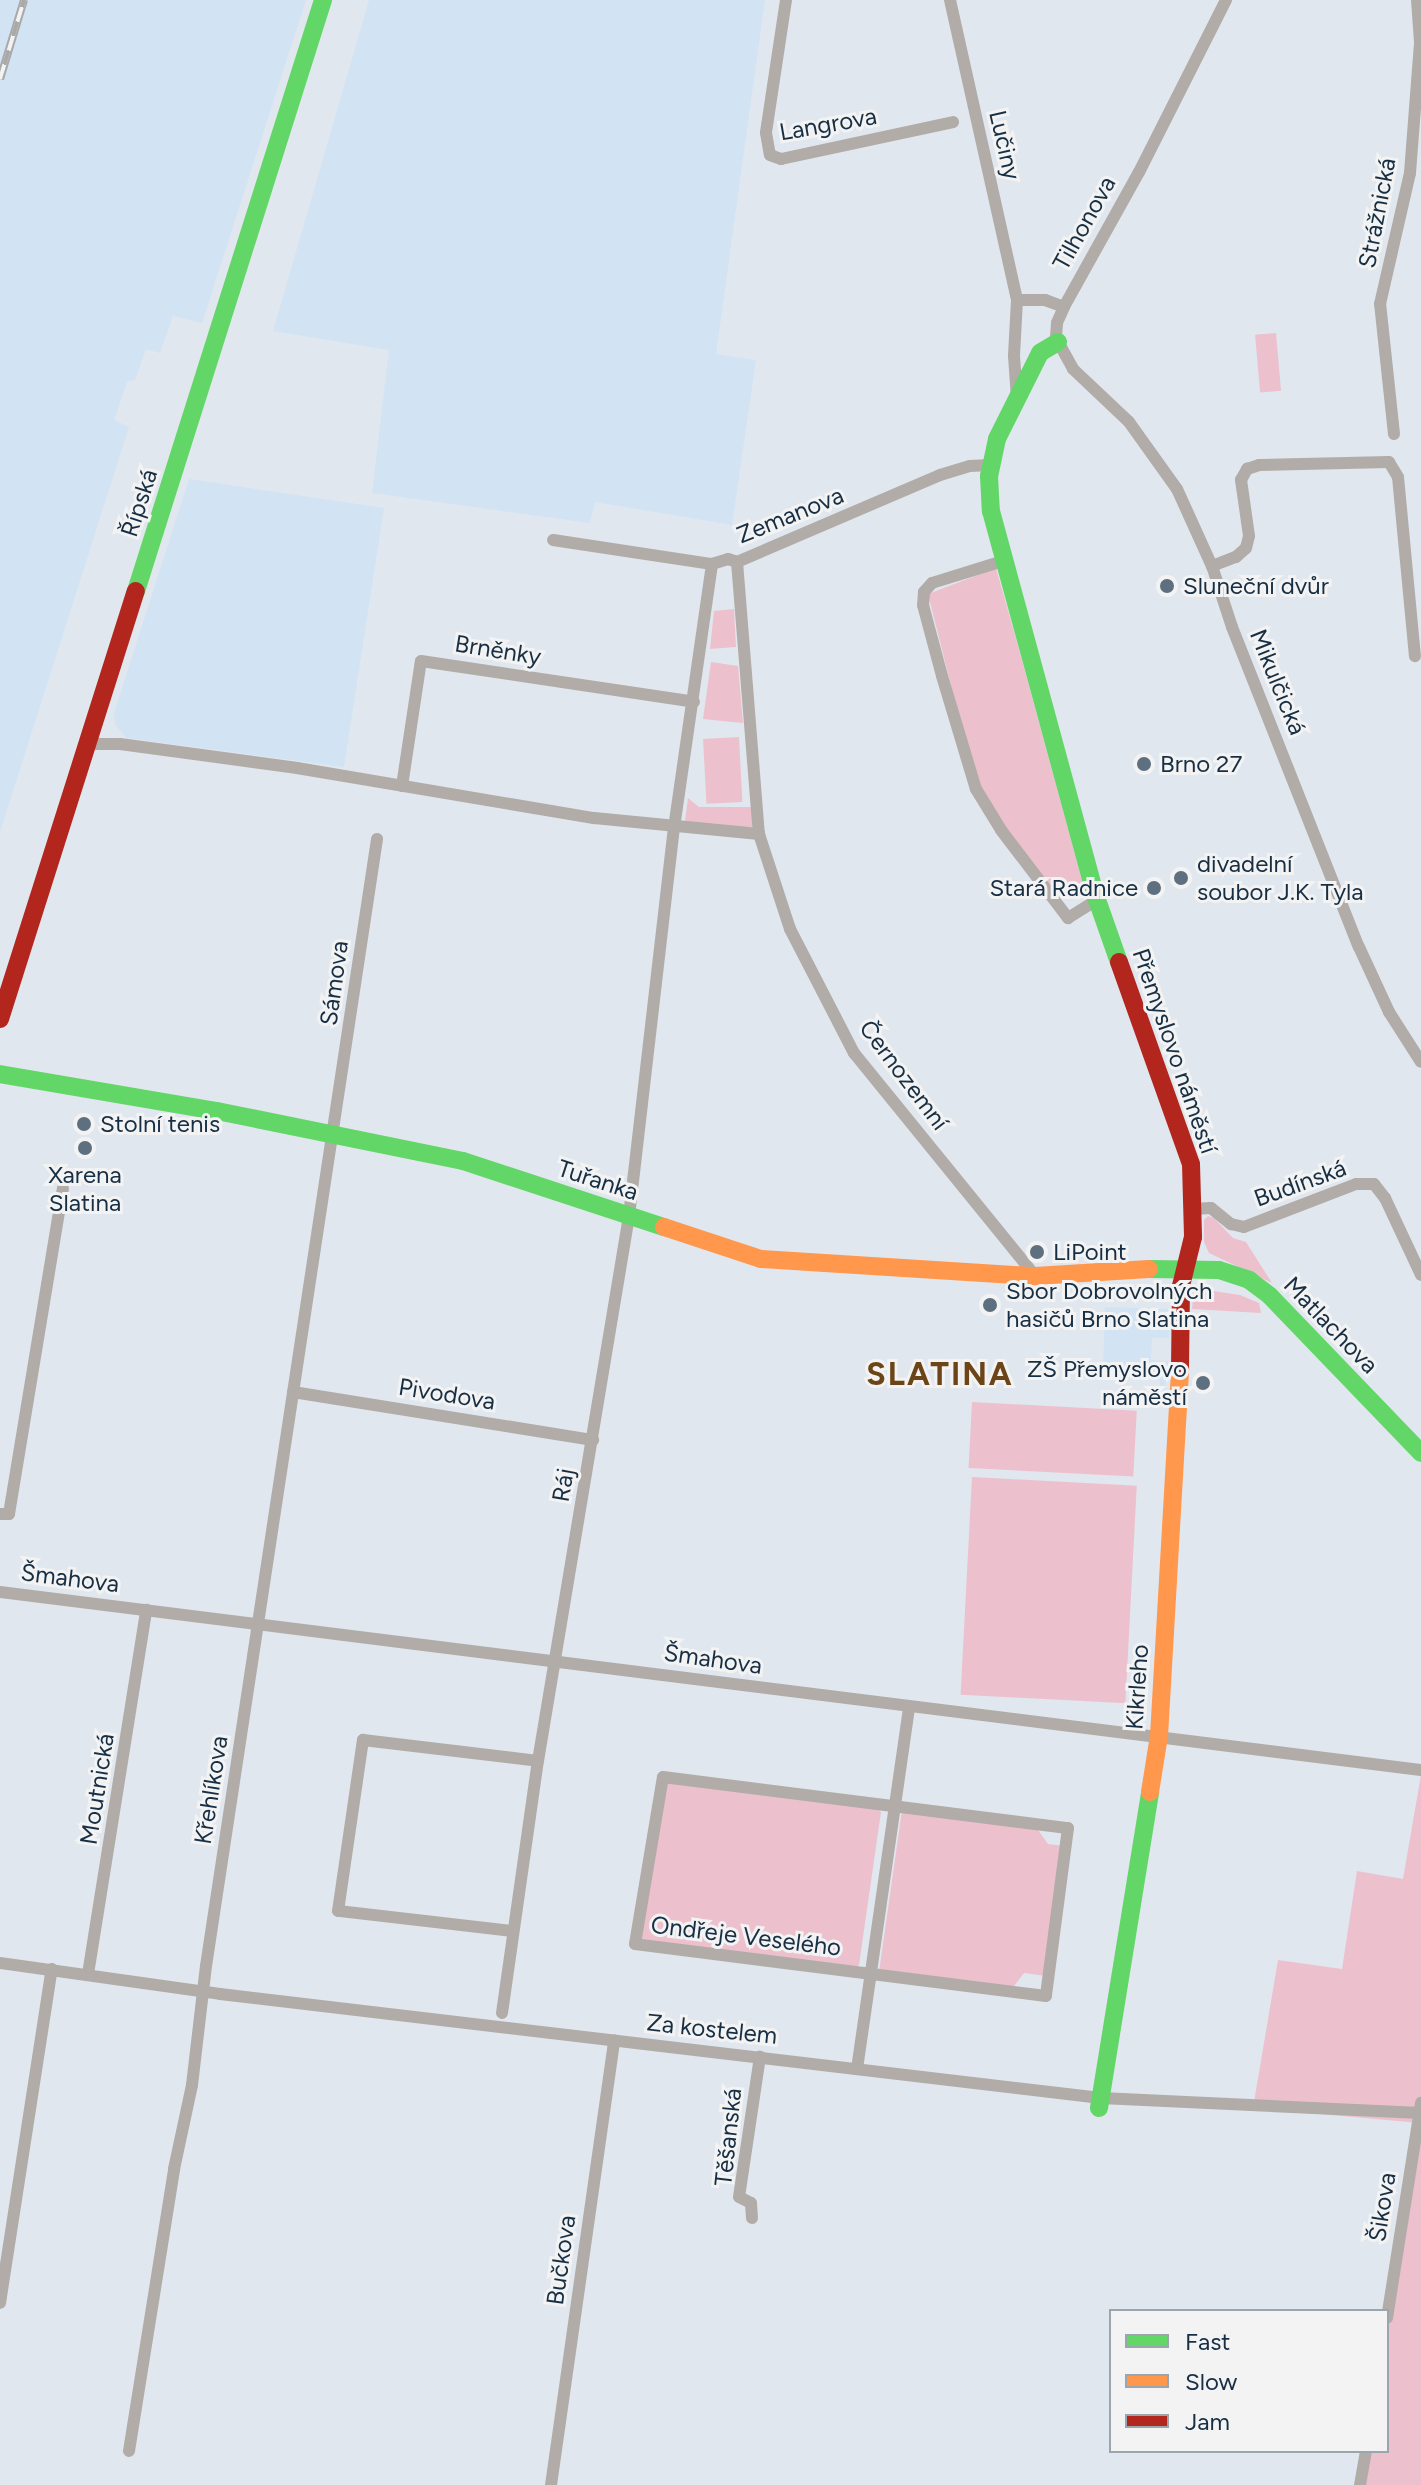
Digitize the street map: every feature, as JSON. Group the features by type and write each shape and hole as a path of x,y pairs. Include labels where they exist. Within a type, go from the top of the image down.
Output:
{"street":[{"name":"Řípská","path":"0,1019 323,0"},
{"name":"Langrova","path":"786,0 766,133 770,155 781,159 953,122"},
{"name":"Lučiny","path":"950,0 1017,300 1014,356 1017,395"},
{"name":"Tilhonova","path":"1058,342 1057,323 1064,307 1139,172 1226,0"},
{"name":"Strážnická","path":"1394,434 1380,304 1410,173 1420,42 1417,0"},
{"path":"1017,300 1045,300 1064,307"},
{"path":"990,465 1017,395 1040,353 1058,342"},
{"name":"Mikulčická","path":"1058,342 1073,369 1129,422 1177,489 1212,566 1232,627 1359,947 1389,1012 1421,1062"},
{"path":"1212,566 1246,548 1249,536 1241,480 1247,469 1259,465 1389,462 1398,477 1415,656"},
{"name":"Přemyslovo náměstí","path":"990,465 990,500 1003,561 1097,900 1191,1164 1193,1237 1186,1267"},
{"name":"Zemanova","path":"553,540 712,564 728,559 737,562 940,475 961,467 990,465"},
{"path":"1003,561 932,583 924,592 923,605 938,662 976,789 1001,830 1068,918 1097,900"},
{"name":"Černozemní","path":"737,562 759,834 790,929 854,1053 1035,1276"},
{"path":"629,1216 674,828 712,564"},
{"name":"Brněnky","path":"402,786 421,661 694,702"},
{"path":"88,744 120,744 402,786 505,805 674,828 759,834"},
{"name":"Sámova","path":"334,1135 377,839"},
{"name":"Tuřanka","path":"0,1074 463,1161 761,1259 1035,1276 1186,1267"},
{"name":"Křehlíkova","path":"129,2451 174,2169 192,2085 258,1625 334,1135"},
{"name":"Budínská","path":"1193,1209 1215,1209 1231,1224 1244,1227 1356,1184 1374,1184 1385,1198 1421,1275"},
{"path":"0,1514 9,1514 63,1188"},
{"name":"Ráj","path":"502,2013 538,1761 629,1216"},
{"name":"Matlachova","path":"1186,1267 1219,1270 1249,1280 1270,1296 1421,1453"},
{"name":"Kikrleho","path":"1100,2103 1159,1736 1181,1344 1181,1286 1186,1267"},
{"name":"Pivodova","path":"293,1392 593,1440"},
{"name":"Šmahova","path":"0,1592 1421,1770"},
{"name":"Moutnická","path":"88,1974 146,1610"},
{"name":"Ondřeje Veselého","path":"857,2069 909,1708"},
{"path":"512,1931 338,1911 363,1740 538,1761"},
{"name":"Ondřeje Veselého","path":"663,1777 895,1804 1068,1828 1046,1996 635,1944 663,1777"},
{"name":"Za kostelem","path":"0,1963 204,1991 857,2069 1100,2103 1420,2110"},
{"path":"0,2303 52,1969"},
{"name":"Bučkova","path":"551,2485 614,2040"},
{"name":"Těšanská","path":"752,2218 751,2203 739,2197 760,2057"},
{"name":"Šikova","path":"1388,2309 1420,2110"},
{"path":"1360,2485 1366,2453"}],"shaded area":[{"path":"0,0 306,0 202,323 173,316 160,353 146,349 135,380 127,382 114,420 129,427 0,832"},
{"path":"369,0 765,0 716,354 756,360 732,525 595,502 590,523 372,493 389,350 273,331"},
{"path":"1276,333 1281,391 1260,393 1255,335"},
{"path":"189,479 384,508 344,767 126,738 115,724 114,713"},
{"path":"996,568 1085,891 1052,896 977,789 928,594"},
{"path":"734,609 736,647 710,649 714,611"},
{"path":"711,662 738,666 743,723 703,719"},
{"path":"739,737 742,802 706,804 703,739"},
{"path":"688,798 699,807 752,807 752,827 684,829"},
{"path":"1208,1216 1214,1218 1233,1238 1246,1242 1272,1283 1209,1253 1204,1242 1204,1220"},
{"path":"1194,1288 1240,1295 1259,1303 1261,1313 1192,1309"},
{"path":"1105,1307 1170,1309 1169,1338 1152,1338 1151,1360 1168,1361 1165,1394 1160,1394 1160,1372 1103,1370"},
{"path":"972,1402 1137,1411 1133,1477 969,1468"},
{"path":"972,1477 1137,1486 1125,1703 961,1695"},
{"path":"1421,1775 1421,2485 1364,2485 1369,2453 1389,2453 1389,2323 1420,2123 1253,2108 1278,1960 1342,1969 1357,1871 1403,1879"},
{"path":"670,1781 876,1807 881,1812 859,1965 854,1969 646,1943 641,1938 664,1786"},
{"path":"902,1810 1036,1827 1048,1844 1066,1846 1046,1976 1024,1973 1011,1990 879,1972"}],"railway":[{"path":"0,79 24,0"}],"traffic: fast":[{"path":"136,591 323,0"},
{"path":"1058,342 1040,353 997,439 989,476 991,511 1095,894 1119,962"},
{"path":"0,1074 217,1111 463,1161 664,1227"},
{"path":"1149,1269 1219,1270 1249,1280 1270,1296 1421,1453"},
{"path":"1099,2108 1150,1792"}],"traffic: slow":[{"path":"664,1227 761,1259 1035,1276 1149,1269"},
{"path":"1150,1792 1159,1736 1180,1368"}],"traffic: jam":[{"path":"0,1019 136,591"},
{"path":"1119,962 1191,1164 1193,1237 1181,1286 1180,1368"}],"place":[{"name":"Sluneční dvůr","path":"1167,586"},
{"name":"Brno 27","path":"1144,764"},
{"name":"divadelní soubor J.K. Tyla","path":"1181,878"},
{"name":"Stará Radnice","path":"1154,888"},
{"name":"Stolní tenis","path":"84,1124"},
{"name":"Xarena Slatina","path":"85,1148"},
{"name":"LiPoint","path":"1037,1252"},
{"name":"Sbor Dobrovolných hasičů Brno Slatina","path":"990,1305"},
{"name":"ZŠ Přemyslovo náměstí","path":"1203,1383"}],"district":[{"name":"SLATINA","path":"940,1374"}]}
